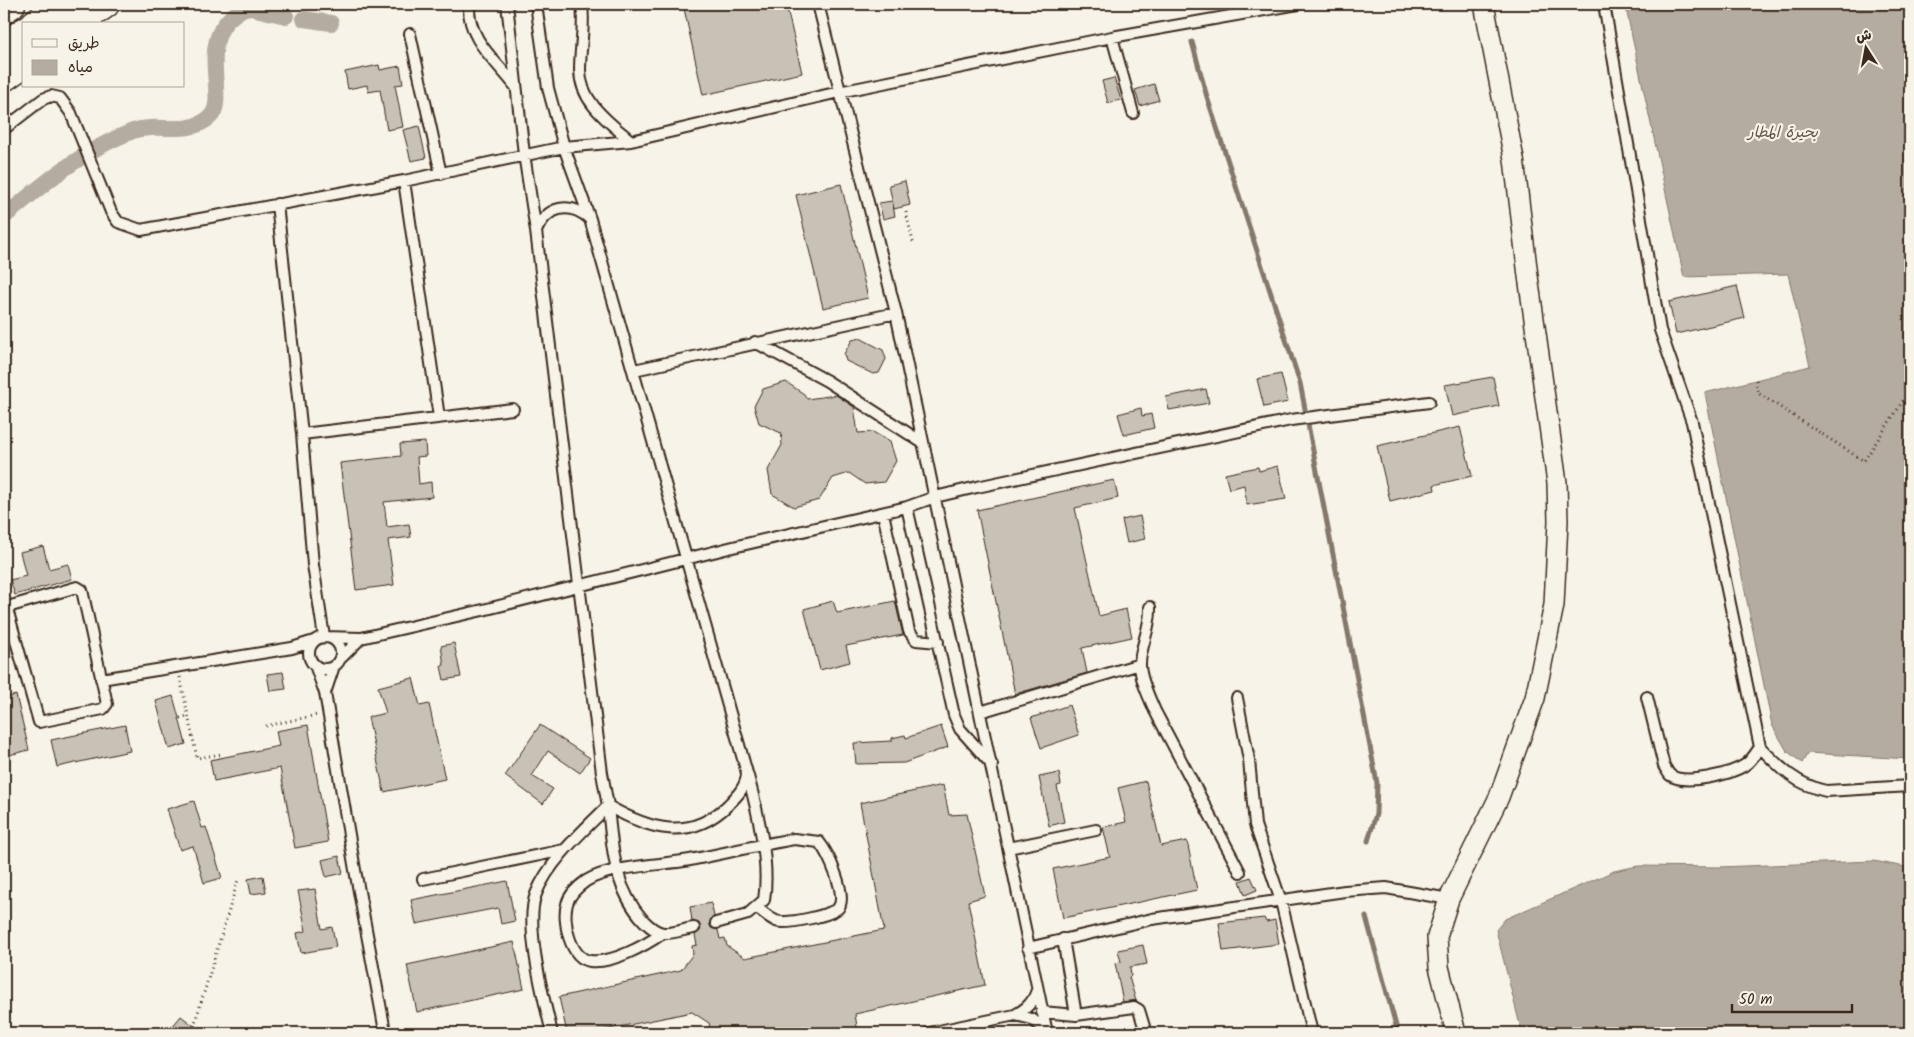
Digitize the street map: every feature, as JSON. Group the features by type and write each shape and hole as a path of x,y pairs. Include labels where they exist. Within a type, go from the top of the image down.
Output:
{"highway":[{"path":"4,9 11,4"},
{"path":"38,22 62,4"},
{"path":"79,22 105,4"},
{"path":"4,47 22,34"},
{"path":"4,78 22,64"}],"street":[{"path":"1456,1033 1437,953 1437,937 1449,899 1499,797 1535,698 1554,605 1558,521 1557,483 1514,160 1484,4"}],"lane":[{"path":"469,4 470,20 478,43 516,87"},
{"path":"507,4 578,585 616,871 626,895 640,916 651,928 663,933"},
{"path":"536,4 548,88 564,147 590,219 634,370 758,814 766,890 764,900 748,914 716,923"},
{"path":"582,4 584,29 580,71 585,92 595,108 631,141"},
{"path":"818,4 896,313 1046,1032"},
{"path":"4,129 43,99 51,96 60,98 67,105 106,201 118,222 141,230 441,174 524,154 564,147 631,141 839,92 1112,37 1298,4"},
{"path":"1604,4 1660,330 1692,422 1760,747 1783,771 1816,789 1826,791 1910,786"},
{"path":"410,34 441,174"},
{"path":"1112,37 1133,112"},
{"path":"404,181 439,417"},
{"path":"277,204 302,434 319,639"},
{"path":"536,231 545,216 559,208 575,210 590,219"},
{"path":"634,370 755,342 896,313"},
{"path":"755,342 827,381 923,443"},
{"path":"385,1031 325,693 312,660 311,645 319,639 361,638 883,513 935,497 1291,420 1429,402"},
{"path":"302,434 512,408"},
{"path":"907,507 954,715 960,729 992,766"},
{"path":"883,513 909,630 916,640 938,642"},
{"path":"81,588 101,679 107,704 105,707 39,722 7,609 11,606 81,588"},
{"path":"1150,607 1149,630 1140,664 1144,686 1155,711 1240,872"},
{"path":"101,679 292,648 329,637 341,647 325,693"},
{"path":"292,648 324,669 337,662 361,638"},
{"path":"980,712 1140,664"},
{"path":"1647,696 1664,766 1670,775 1690,780 1730,773 1748,763 1760,747"},
{"path":"1237,698 1249,760 1255,825 1281,901 1312,1033"},
{"path":"608,806 648,824 673,829 686,828 706,822 720,812 747,782 747,773"},
{"path":"552,1033 536,964 533,912 538,889 564,850 608,806"},
{"path":"1008,848 1096,830"},
{"path":"694,928 663,933 645,946 620,956 591,962 580,958 573,949 565,916 567,903 572,893 587,880 616,871 690,860 794,839 807,839 819,842 832,862 841,900 839,907 832,913 785,922 776,921 756,908"},
{"path":"423,879 564,850"},
{"path":"1028,948 1152,919 1344,891 1386,888 1449,899"},
{"path":"1063,939 1076,1014"},
{"path":"929,1033 1016,1015 1026,1009 1034,999 1037,990"},
{"path":"1042,1012 1076,1014 1137,1008 1146,1033"},
{"path":"1016,1015 1032,1019 1046,1032"}],"path":[{"path":"906,212 913,242"},
{"path":"1756,380 1758,393 1864,461 1910,390"},
{"path":"178,666 197,758 222,754"},
{"path":"266,726 328,713"},
{"path":"180,718 187,716"},
{"path":"194,1026 238,880"}],"water":[{"name":"بحيرة المطار","path":"1625,4 1910,4 1910,759 1808,753 1802,763 1787,751 1772,725 1705,393 1810,366 1788,274 1684,277"},
{"path":"1874,861 1910,868 1910,1033 1522,1033 1496,930 1505,919 1614,871 1638,866 1719,867"}],"building":[{"path":"683,4 786,4 802,73 703,95"},
{"path":"379,65 380,70 400,66 403,84 395,85 403,127 387,130 380,90 368,92 367,85 348,89 345,72"},
{"path":"1114,78 1121,100 1108,103 1102,81"},
{"path":"1154,84 1159,100 1140,106 1135,90"},
{"path":"419,126 426,158 411,161 403,130"},
{"path":"905,181 910,205 894,209 889,185"},
{"path":"841,184 868,298 823,308 796,195"},
{"path":"892,201 895,216 883,219 879,203"},
{"path":"1737,286 1745,318 1676,334 1669,302"},
{"path":"860,338 883,350 886,359 879,373 873,374 846,361 844,354 852,340"},
{"path":"1281,374 1288,402 1264,407 1257,379"},
{"path":"1493,377 1499,406 1452,416 1445,385"},
{"path":"786,382 804,394 807,399 836,395 854,407 858,433 873,432 890,442 896,461 884,482 865,484 849,473 833,478 819,500 794,507 772,494 768,470 782,445 781,433 759,423 754,406 763,389"},
{"path":"1206,389 1209,403 1169,410 1166,397"},
{"path":"1141,408 1142,416 1151,414 1154,428 1124,435 1118,414"},
{"path":"1460,427 1472,476 1434,485 1435,490 1390,501 1377,446"},
{"path":"425,442 426,456 417,457 419,484 431,482 432,497 384,502 387,527 409,524 411,537 388,540 394,585 356,590 340,463 401,456 400,444"},
{"path":"1278,466 1286,499 1247,505 1244,485 1229,489 1225,474 1258,467 1259,471"},
{"path":"1114,480 1118,498 1075,508 1099,616 1126,609 1132,637 1082,648 1087,673 1015,694 977,510"},
{"path":"1140,516 1145,539 1127,543 1122,520"},
{"path":"43,546 49,569 68,564 72,579 15,595 10,580 26,576 20,552"},
{"path":"833,601 837,613 895,601 903,635 846,646 850,662 820,670 804,609"},
{"path":"454,643 461,677 444,680 441,666 444,665 441,646"},
{"path":"283,672 286,689 270,691 267,674"},
{"path":"413,678 420,706 429,704 445,779 384,792 368,717 386,713 378,687"},
{"path":"16,695 29,750 9,755 4,730 4,698"},
{"path":"173,696 186,744 169,749 156,701"},
{"path":"1069,705 1079,735 1041,748 1031,718"},
{"path":"125,725 130,751 57,767 51,740"},
{"path":"308,725 328,842 295,848 280,768 214,781 210,760 279,746 276,731"},
{"path":"540,725 590,758 580,773 548,751 532,776 553,789 543,804 505,776"},
{"path":"941,726 948,747 904,763 856,764 854,743 892,741 892,738 905,735 906,738"},
{"path":"1059,773 1061,785 1057,786 1064,822 1049,826 1039,777"},
{"path":"1146,781 1161,846 1187,841 1197,890 1063,918 1053,869 1110,857 1103,827 1126,822 1118,788"},
{"path":"943,785 949,815 967,814 985,896 968,901 985,985 855,1014 858,1033 711,1033 709,1023 692,1012 590,1033 567,1033 559,997 681,970 693,954 692,946 697,945 695,935 701,930 699,923 692,921 690,907 711,903 714,916 710,921 711,928 718,930 720,939 725,938 727,946 745,958 884,930 860,803"},
{"path":"194,801 202,828 206,827 222,878 204,883 193,846 180,850 167,809"},
{"path":"339,856 343,873 326,877 322,860"},
{"path":"263,876 266,892 251,894 248,879"},
{"path":"1251,877 1257,890 1245,895 1240,881"},
{"path":"507,881 515,921 501,924 498,908 416,924 411,900"},
{"path":"315,889 322,929 332,927 336,947 301,953 297,933 306,931 298,891"},
{"path":"1264,918 1266,922 1275,920 1279,944 1223,951 1219,923"},
{"path":"514,942 524,989 417,1012 407,965"},
{"path":"1143,945 1147,964 1130,967 1131,976 1129,977 1136,1001 1123,1002 1115,963 1121,962 1118,950"},
{"path":"181,1016 203,1033 167,1033"}],"waterway":[{"path":"4,217 65,168 115,139 143,129 192,126 210,117 215,108 216,95 215,48 220,32 230,18 247,7 286,16"},
{"path":"304,19 331,23"},
{"path":"1192,42 1207,97 1300,383 1377,783 1376,814 1368,841"},
{"path":"1366,917 1398,1033"}]}
